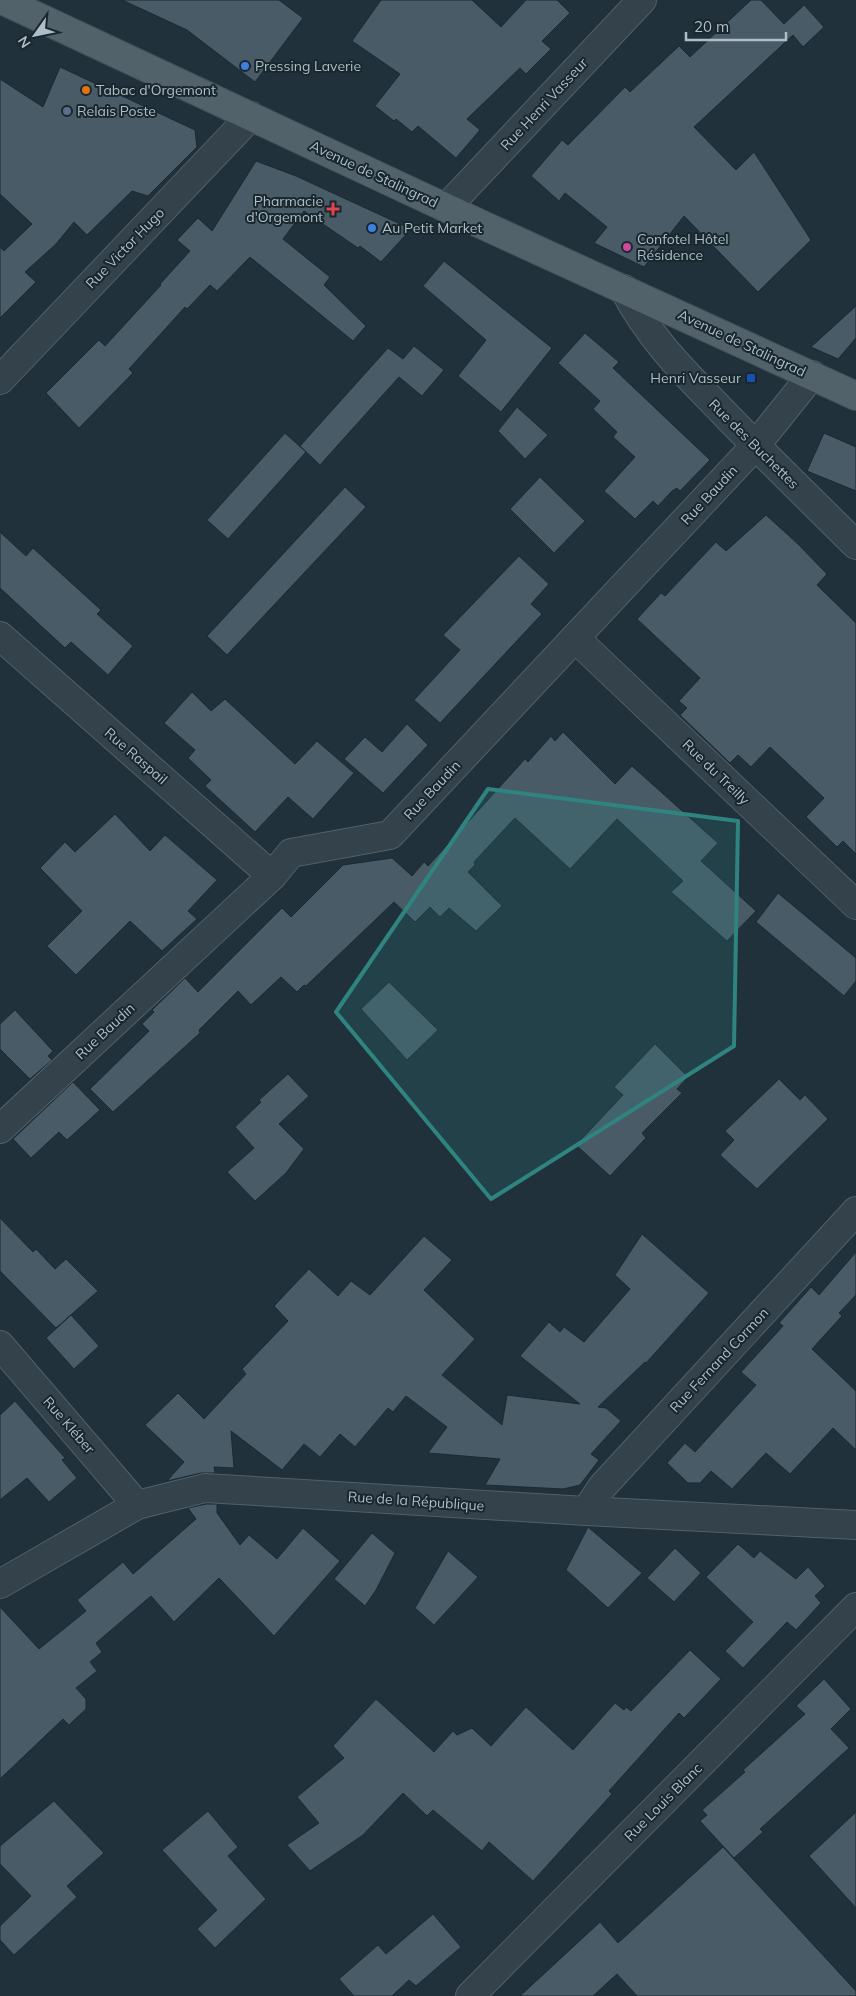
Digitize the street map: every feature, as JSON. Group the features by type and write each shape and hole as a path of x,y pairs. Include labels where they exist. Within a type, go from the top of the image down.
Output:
{"main road":[{"name":"Avenue de Stalingrad","path":"2,0 446,208 856,396"}],"street":[{"name":"Rue Henri Vasseur","path":"446,208 642,0"},
{"name":"Rue Victor Hugo","path":"0,380 251,116"},
{"name":"Rue des Buchettes","path":"624,289 646,328 666,354 856,545"},
{"name":"Rue Baudin","path":"0,1129 272,876 291,853 390,835 756,446 812,375"},
{"name":"Rue Raspail","path":"0,636 272,876"},
{"name":"Rue du Treilly","path":"575,638 856,905"},
{"name":"Rue Fernand Cormon","path":"586,1511 602,1487 856,1211"},
{"name":"Rue Kléber","path":"0,1345 137,1505"},
{"name":"Rue de la République","path":"0,1584 137,1505 205,1488 586,1511 856,1524"},
{"name":"Rue Louis Blanc","path":"470,1996 856,1607"}],"highlighted area":[{"path":"488,789 738,821 734,1046 491,1199 336,1012"}],"building":[{"path":"122,0 279,0 303,18 255,82 187,30"},
{"path":"381,0 472,0 501,27 526,0 557,0 570,13 542,41 551,49 526,74 520,68 467,119 480,130 456,158 418,126 412,132 375,106 400,74 352,41"},
{"path":"751,0 761,0 784,24 804,5 824,27 803,47 793,35 694,127 736,170 754,152 811,240 758,292 684,216 644,267 594,243 607,227 565,193 559,201 531,176 562,140 568,145 625,87 630,92 679,46 690,57"},
{"path":"60,67 195,130 197,147 148,196 132,191 87,235 74,222 56,244 25,272 36,282 0,318 0,247 4,251 32,224 0,194 0,79 43,107"},
{"path":"256,161 296,176 411,229 381,262 360,246 358,248 304,211 283,239 330,277 324,285 366,326 353,341 250,257 217,291 210,285 187,309 185,307 129,369 133,373 79,428 46,393 99,340 105,346 161,285 190,251 177,240 198,218 212,231"},
{"path":"444,261 552,348 501,412 458,376 486,340 423,286"},
{"path":"856,306 856,338 838,359 811,347"},
{"path":"585,333 619,362 613,368 710,460 680,491 677,488 672,491 658,506 653,501 635,519 604,491 635,457 613,437 617,432 593,409 600,401 558,363"},
{"path":"414,346 444,370 422,396 399,377 320,465 300,446 388,348 403,359"},
{"path":"517,407 548,435 525,459 498,431"},
{"path":"285,433 306,452 228,539 207,520"},
{"path":"824,433 856,447 856,491 807,471"},
{"path":"540,477 585,521 554,553 510,509"},
{"path":"345,487 366,507 227,655 207,636"},
{"path":"766,515 827,574 817,585 856,623 856,854 843,841 837,847 806,817 824,798 770,747 751,767 738,755 730,763 680,715 687,708 679,701 700,678 637,619 661,593 665,596 716,542 726,551"},
{"path":"0,532 26,556 33,548 101,610 97,614 133,646 108,675 71,642 65,648 0,588"},
{"path":"519,556 549,584 531,604 542,614 440,723 414,700 460,650 443,635"},
{"path":"192,692 211,711 225,699 295,764 317,741 354,773 313,819 288,797 255,832 205,786 211,780 188,758 195,750 164,723"},
{"path":"407,724 428,745 383,793 344,759 365,737 382,752"},
{"path":"563,732 615,784 632,766 718,843 701,861 756,911 727,941 671,892 683,881 617,819 570,869 515,818 474,862 475,865 468,872 502,906 476,931 449,908 440,917 430,907 415,922 394,902 306,986 304,985 297,992 281,977 251,1005 238,991 199,1030 200,1033 113,1112 90,1089 149,1031 142,1024 154,1012 152,1010 185,978 198,992 282,908 291,917 343,865 392,858 412,876 424,862 428,866 525,759 528,762 551,736 555,741"},
{"path":"115,814 150,851 165,835 217,880 188,911 197,919 162,951 130,921 76,975 47,946 82,911 40,868 65,842 75,852"},
{"path":"778,893 856,958 856,981 844,996 756,922"},
{"path":"389,982 438,1030 407,1060 361,1009"},
{"path":"15,1010 53,1051 48,1056 52,1060 30,1079 0,1049 0,1024"},
{"path":"655,1044 688,1077 677,1089 682,1093 642,1133 646,1138 610,1176 576,1145 623,1095 614,1087"},
{"path":"288,1074 309,1096 279,1124 304,1149 286,1173 255,1201 227,1172 254,1148 235,1127 261,1102 259,1100"},
{"path":"779,1079 800,1100 805,1095 828,1119 757,1189 720,1155 734,1140 725,1131"},
{"path":"73,1082 100,1110 67,1140 59,1132 31,1158 13,1139"},
{"path":"0,1218 33,1252 36,1249 55,1269 66,1259 98,1291 56,1328 0,1271"},
{"path":"642,1234 709,1293 646,1363 598,1407 606,1408 621,1421 591,1454 599,1460 580,1485 563,1489 485,1485 500,1459 428,1453 447,1427 406,1396 393,1412 388,1408 355,1447 340,1434 320,1457 304,1444 282,1470 231,1431 234,1468 214,1467 215,1473 201,1473 167,1481 184,1462 145,1425 178,1393 204,1419 246,1374 242,1369 288,1321 274,1306 309,1269 338,1296 351,1281 370,1295 424,1236 452,1260 424,1290 475,1339 442,1375 502,1425 507,1395 580,1404 520,1356 549,1322 560,1332 564,1327 584,1342 630,1289 615,1275"},
{"path":"856,1252 856,1295 839,1313 842,1316 812,1349 856,1391 856,1450 833,1428 790,1474 766,1453 732,1489 711,1471 700,1483 688,1483 667,1463 685,1443 695,1452 756,1385 741,1372 783,1326 779,1323 811,1287 819,1295"},
{"path":"71,1315 99,1346 74,1369 46,1338"},
{"path":"15,1401 65,1458 62,1460 77,1478 49,1502 27,1478 0,1500 0,1415"},
{"path":"206,1504 217,1504 217,1513 240,1545 249,1535 277,1559 303,1528 340,1561 274,1636 219,1578 174,1622 151,1596 96,1643 102,1652 90,1662 97,1671 76,1688 86,1699 86,1709 69,1725 63,1719 0,1779 0,1607 39,1649 86,1611 77,1600 123,1562 133,1574 196,1519 188,1508"},
{"path":"588,1527 642,1573 608,1608 566,1570"},
{"path":"372,1533 395,1553 376,1590 365,1606 334,1579"},
{"path":"738,1544 754,1558 760,1551 796,1579 808,1567 825,1586 815,1596 821,1603 796,1630 787,1622 743,1668 725,1651 753,1622 706,1577"},
{"path":"675,1548 701,1573 674,1602 647,1578"},
{"path":"448,1551 478,1577 434,1625 415,1608"},
{"path":"690,1650 721,1679 684,1718 679,1713 609,1791 612,1794 533,1881 489,1842 482,1851 433,1810 427,1816 403,1793 363,1835 310,1871 287,1845 319,1823 297,1797 344,1758 333,1746 376,1699 434,1752 453,1731 457,1735 472,1728 491,1746 526,1707 573,1750 615,1703 624,1710 626,1707 631,1711"},
{"path":"824,1679 851,1709 831,1729 849,1748 760,1829 763,1832 734,1858 700,1821 707,1815 702,1810 745,1772 743,1770 805,1714 796,1706"},
{"path":"54,1801 104,1853 67,1886 77,1897 14,1955 0,1940 0,1926 31,1896 0,1864 0,1846"},
{"path":"208,1811 238,1847 228,1856 266,1899 215,1948 197,1929 217,1910 162,1850"},
{"path":"856,1812 856,1908 809,1856"},
{"path":"723,1847 856,1991 856,1996 637,1996 617,1974 593,1996 520,1996 600,1922 618,1943"},
{"path":"433,1914 461,1947 416,1986 409,1980 392,1996 354,1996 339,1979 378,1945 386,1954"}],"place":[{"name":"Pressing Laverie","path":"245,66"},
{"name":"Tabac d'Orgemont","path":"86,90"},
{"name":"Relais Poste","path":"67,111"},
{"name":"Pharmacie d'Orgemont","path":"333,209"},
{"name":"Au Petit Market","path":"372,228"},
{"name":"Confotel Hôtel Résidence","path":"627,247"},
{"name":"Henri Vasseur","path":"751,378"}]}
